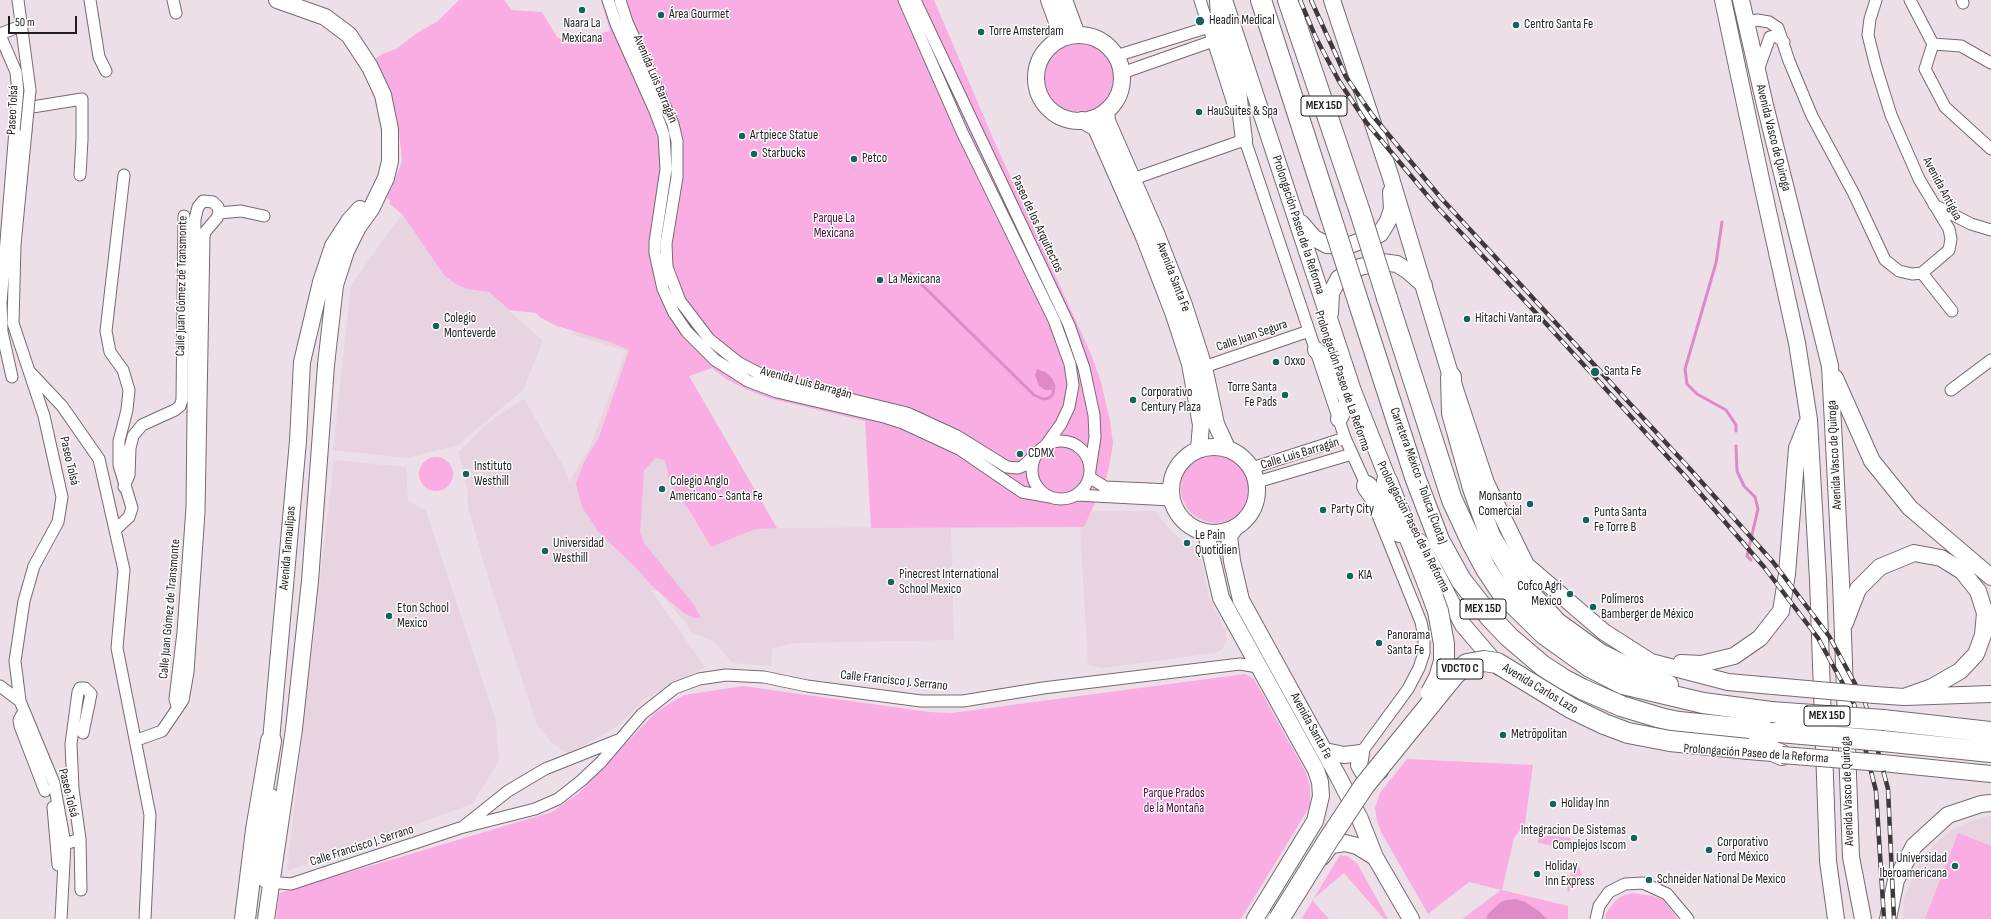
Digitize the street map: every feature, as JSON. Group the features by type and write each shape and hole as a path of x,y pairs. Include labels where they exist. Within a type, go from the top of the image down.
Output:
{"highway":[{"name":"Carretera México - Toluca (Cuota)","path":"1261,0 1410,462 1439,540 1461,580 1486,613 1509,638 1544,666 1563,679 1582,689 1621,706 1664,719 1779,732 1991,752"},
{"name":"Carretera México - Toluca (Cuota)","path":"1288,0 1360,212 1452,500 1472,543 1486,569 1502,593 1544,634 1590,667 1623,684 1703,703 1771,712 1883,720 1991,732"},
{"path":"1451,377 1452,413 1472,488 1490,536 1518,580 1557,623 1600,654 1656,681 1688,691 1703,703"},
{"path":"1387,481 1419,562"},
{"path":"1367,486 1419,562"},
{"name":"VDCTO C","path":"1267,919 1318,836 1357,782 1419,709 1439,678 1444,661 1442,627 1419,562"},
{"name":"Avenida Carlos Lazo","path":"1279,919 1364,786 1455,674 1467,664 1484,660 1498,662 1571,708 1604,724 1628,733 1670,741 1773,751 1782,755"},
{"path":"244,919 256,830 271,741"}],"main road":[{"name":"Avenida Tamaulipas","path":"266,919 270,882 294,729 305,633 311,573 326,365 336,285 346,251 358,227 371,209 386,178 390,161 390,129 382,95 370,66 349,35 325,17 278,0"},
{"path":"1049,0 1070,36"},
{"path":"1064,0 1070,36"},
{"path":"1218,0 1219,18 1238,91 1244,140"},
{"name":"Prolongación Paseo de la Reforma","path":"1224,0 1330,323 1350,396 1368,430 1387,481 1463,625 1504,673 1562,712 1602,731 1632,741 1662,747 1718,754 1770,758 1782,755 1991,774"},
{"path":"1332,0 1390,175 1451,377 1486,483 1526,565 1604,632 1651,662 1728,682 1904,697 1991,694"},
{"name":"Avenida Vasco de Quiroga","path":"1723,0 1762,184 1798,343 1809,420 1818,580 1828,861 1836,919"},
{"name":"Avenida Vasco de Quiroga","path":"1741,0 1757,73 1830,366 1841,581 1851,857 1859,906 1863,919"},
{"path":"1070,36 1089,36 1100,40 1109,47 1116,56 1122,74 1121,88 1115,101 1106,111 1095,118 1082,120 1069,119 1057,114 1047,106 1040,94 1036,81 1038,68 1043,55 1052,45 1070,36"},
{"name":"Avenida Santa Fe","path":"1106,111 1107,121 1133,179 1184,305 1204,367 1216,424 1227,448"},
{"name":"Avenida Santa Fe","path":"1082,120 1096,128 1144,237 1173,312 1190,364 1200,425 1199,449"},
{"path":"1294,213 1314,238 1327,245 1347,246 1380,234 1388,221 1392,209 1390,175"},
{"name":"Avenida Tamaulipas","path":"235,919 252,810 271,741 298,441 302,362 321,282 333,246 350,220 378,193"},
{"path":"1330,323 1331,293 1339,278 1360,267 1382,262 1397,264 1408,271 1424,285"},
{"path":"1316,350 1327,360 1350,396 1339,419"},
{"path":"302,362 326,365"},
{"path":"1830,366 1872,462 1910,508 1991,577"},
{"path":"1651,662 1701,664 1734,656 1760,638 1781,611 1787,574 1797,448 1809,420"},
{"path":"1212,446 1227,448 1245,459 1254,475 1257,493 1253,509 1244,521 1234,529 1217,534 1206,533 1192,528 1177,514 1171,495 1171,482 1176,468 1185,457 1199,449 1212,446"},
{"name":"Avenida Santa Fe","path":"1234,529 1229,536 1232,562 1241,600 1325,751 1360,819 1375,857 1411,919"},
{"name":"Avenida Santa Fe","path":"1206,533 1221,598 1316,770 1320,782 1321,796 1315,821 1306,836"},
{"path":"1842,630 1858,589 1880,567 1914,553 1941,558 1962,571 1978,591 1985,613 1983,635 1976,654 1960,670 1932,687 1904,697"},
{"path":"1258,667 1267,663 1270,652"},
{"name":"Avenida Carlos Lazo","path":"1360,819 1360,806 1371,782 1455,678 1463,673 1479,670 1504,673"},
{"path":"270,882 264,879 262,873 275,763 271,741"},
{"path":"1325,751 1344,755 1361,753 1359,765 1363,772 1374,775 1380,771"},
{"path":"1888,919 1896,880 1914,846 1948,815 1981,804 1991,803"},
{"path":"1255,919 1306,836 1316,828 1342,824 1349,826 1357,830 1375,857"},
{"path":"1284,919 1325,852 1331,845 1345,843 1357,846 1375,857"}],"street":[{"name":"Paseo Tolsá","path":"18,0 30,90 16,245 14,323 44,416 62,497 58,522 34,566 24,601 15,662 22,706 54,783 65,844 60,919"},
{"path":"90,0 99,57 106,71"},
{"path":"172,0 176,13"},
{"name":"Avenida Luis Barragán","path":"608,0 616,24 661,124 665,143 665,183 656,232 655,253 663,289 674,313 687,332 715,360 735,374 757,385 777,392 922,419 957,436 1007,467 1018,468 1023,466 1042,448"},
{"name":"Avenida Luis Barragán","path":"620,0 627,22 671,119 677,141 677,176 666,244 667,267 680,301 699,328 728,356 762,375 788,384 890,413 959,449 1022,492 1050,497"},
{"name":"Paseo de los Arquitectos","path":"904,0 962,132 995,196 1054,320 1072,375 1073,385 1069,407 1061,424 1042,448"},
{"name":"Paseo de los Arquitectos","path":"914,0 1069,325 1084,368 1095,429 1094,450 1090,474"},
{"name":"Prolongación Paseo de La Reforma","path":"1200,0 1244,140 1345,438 1367,486 1421,622 1424,637 1424,653 1419,668 1408,689 1361,753"},
{"name":"Avenida Antigua","path":"1876,0 1870,19 1868,35 1891,115 1919,179 1933,205 1949,229 1949,250 1922,273"},
{"path":"1910,0 1933,44 1925,69 1945,107 1991,149"},
{"path":"1746,22 1757,20 1769,22 1778,28 1784,42 1789,61 1812,116 1854,194 1885,260 1899,271 1912,274 1922,273 1952,311"},
{"path":"12,377 2,332 1,303 18,93 16,72 0,34 21,26"},
{"path":"1116,56 1209,27"},
{"path":"1757,73 1770,37 1776,36 1784,42"},
{"path":"1122,74 1213,41"},
{"path":"1933,44 1961,46 1991,63"},
{"path":"17,110 82,99 80,175"},
{"path":"1133,179 1244,140"},
{"path":"665,143 677,141"},
{"path":"115,530 129,518 132,508 124,487 119,465 119,441 127,410 129,390 123,370 110,352 106,331 124,175"},
{"path":"995,196 1006,191"},
{"name":"Calle Juan Gómez de Transmonte","path":"137,740 162,731 182,700 183,672 192,508 195,219 198,207 203,201 213,202 218,207 219,214 205,232 204,237 199,512 183,672"},
{"path":"1933,205 1971,224 1991,230"},
{"path":"219,214 241,211 264,216"},
{"path":"124,487 129,475 130,448 133,436 142,425 175,410 180,406 182,400 184,216"},
{"name":"Calle Juan Segura","path":"1204,367 1309,331"},
{"path":"1951,390 1991,360"},
{"path":"28,370 62,406 99,459 124,570 117,648 137,740 150,815 145,919"},
{"name":"Calle Luis Barragán","path":"1254,475 1345,438"},
{"path":"1076,495 1087,484 1090,474 1086,455 1072,443 1064,441 1042,448 1033,464 1033,477 1036,486 1042,493 1050,497 1063,499 1076,495 1171,495"},
{"name":"Calle Luis Barragán","path":"1254,475 1352,454"},
{"path":"1090,474 1105,487 1171,495"},
{"name":"Calle Francisco J. Serrano","path":"270,882 291,884 460,828 535,809 558,799 582,780 621,739 642,714 675,688 699,679 726,675 764,677 807,686 921,701 963,702 1043,688 1240,664 1258,667"},
{"path":"0,686 22,706 19,720 20,726 45,791"},
{"path":"81,890 80,839 73,789 71,744 78,692 80,688 85,688 91,694 83,733"},
{"name":"Calle Francisco J. Serrano","path":"460,828 508,791 545,769 621,739"},
{"path":"56,795 52,816 58,854 58,891"},
{"path":"65,844 80,839"},
{"path":"1596,919 1599,906 1608,892 1626,884 1643,883 1667,894 1688,919"},
{"path":"52,919 62,904"}],"shaded area":[{"name":"Colegio Monteverde","path":"402,214 543,341 523,390 458,445 407,458 333,450 351,285"},
{"path":"590,317 657,321 777,528 951,527 954,640 795,643 772,648 771,666 732,663 714,641 691,632 686,623 658,591 651,590 705,667 646,698 616,727 569,754 552,743 537,725 490,584 468,508 467,488 459,452 489,422 524,399 566,471 570,483 571,478 590,447 626,351 571,334"},
{"path":"1037,369 1045,372 1052,378 1055,385 1052,386 1052,390 1045,390 1039,386 1035,375"},
{"name":"Eton School Mexico","path":"334,460 406,467 408,500 426,511 496,721 499,761 472,804 287,871"},
{"path":"1092,511 1155,511 1171,531 1185,543 1200,549 1208,595 1226,632 1227,641 1222,650 1215,653 1103,668 1088,665 1080,527 1084,527"},
{"name":"Universidad Iberoamericana","path":"1991,816 1991,919 1903,919 1904,899 1913,876 1924,855 1939,840 1954,829 1971,821"},
{"path":"1516,899 1525,902 1539,911 1547,919 1486,919 1488,914 1501,902"}],"green space":[{"name":"Parque La Mexicana","path":"459,0 504,0 512,10 542,12 557,37 565,41 610,31 601,0 934,0 995,143 1091,354 1101,382 1110,421 1113,443 1106,479 1084,527 871,528 865,421 768,398 726,379 712,368 689,376 777,528 755,529 711,547 691,513 670,484 665,460 656,458 644,470 640,532 644,543 694,605 701,618 694,618 684,613 650,584 640,572 597,530 582,507 576,484 583,464 599,437 629,350 610,342 557,326 541,318 536,313 509,310 489,292 467,289 456,284 444,275 403,215 389,203 391,201 387,198 402,162 399,130 386,80 375,59 382,54 396,49 417,33 438,21"},
{"path":"1079,42 1092,45 1104,52 1111,64 1114,77 1111,90 1104,102 1092,109 1079,112 1066,109 1054,102 1047,90 1044,77 1047,64 1054,52 1066,45"},
{"path":"1216,453 1229,456 1241,463 1248,475 1251,488 1248,501 1241,513 1229,520 1216,523 1203,520 1191,513 1184,501 1181,488 1184,475 1191,463 1203,456"},
{"path":"436,457 448,462 453,474 448,486 436,491 424,486 419,474 424,462"},
{"name":"Parque Prados de la Montaña","path":"1245,674 1254,679 1306,773 1310,786 1310,806 1241,919 276,919 279,893 552,812 579,793 657,711 684,695 743,686 929,712 951,713"},
{"path":"1407,759 1533,765 1525,824 1514,838 1502,890 1568,906 1568,919 1547,919 1539,911 1488,914 1486,919 1462,919 1501,890 1469,882 1428,914 1381,832 1375,808 1380,793"},
{"path":"1958,833 1991,846 1991,919 1925,919"},
{"path":"1539,835 1571,838 1569,849 1538,843"},
{"path":"1340,855 1347,856 1357,863 1388,919 1384,919 1344,873 1314,899"},
{"path":"1573,866 1579,867 1582,875 1574,881 1569,892 1567,891"},
{"path":"1632,893 1653,896 1663,900 1678,919 1605,919 1606,913 1616,900 1622,896"},
{"path":"1313,901 1329,919 1302,918"}],"waterway":[{"path":"1722,222 1716,263 1685,369 1687,384 1697,394 1726,410 1736,425 1736,431"},
{"path":"910,273 1034,395 1043,399 1049,398 1053,394 1054,386"},
{"path":"1736,446 1737,471 1744,486 1755,497 1758,509 1747,556 1751,560"}],"railway":[{"path":"1300,0 1316,38 1339,81 1366,122 1437,207 1686,477 1764,567 1818,638 1854,704 1876,791 1884,919"},
{"path":"1311,0 1346,77 1373,116 1441,198 1690,469 1773,562 1829,636 1865,702 1888,789 1894,919"}],"place":[{"name":"Naara La Mexicana","path":"582,10"},
{"name":"Área Gourmet","path":"661,15"},
{"name":"Headin Medical","path":"1200,21"},
{"name":"Centro Santa Fe","path":"1516,25"},
{"name":"Torre Amsterdam","path":"981,32"},
{"name":"HauSuites & Spa","path":"1199,112"},
{"name":"Artpiece Statue","path":"742,136"},
{"name":"Starbucks","path":"754,154"},
{"name":"Petco","path":"854,159"},
{"name":"La Mexicana","path":"880,280"},
{"name":"Hitachi Vantara","path":"1467,319"},
{"name":"Colegio Monteverde","path":"436,326"},
{"name":"Oxxo","path":"1276,362"},
{"name":"Santa Fe","path":"1595,372"},
{"name":"Torre Santa Fe Pads","path":"1285,395"},
{"name":"Corporativo Century Plaza","path":"1133,400"},
{"name":"CDMX","path":"1020,454"},
{"name":"Instituto Westhill","path":"466,474"},
{"name":"Colegio Anglo Americano - Santa Fe","path":"662,489"},
{"name":"Monsanto Comercial","path":"1530,504"},
{"name":"Party City","path":"1323,510"},
{"name":"Punta Santa Fe Torre B","path":"1586,520"},
{"name":"Le Pain Quotidien","path":"1187,543"},
{"name":"Universidad Westhill","path":"545,551"},
{"name":"KIA","path":"1350,576"},
{"name":"Pinecrest International School Mexico","path":"891,582"},
{"name":"Cofco Agri Mexico","path":"1570,594"},
{"name":"Polímeros Bamberger de México","path":"1593,607"},
{"name":"Eton School Mexico","path":"389,616"},
{"name":"Panorama Santa Fe","path":"1379,643"},
{"name":"Metröpolitan","path":"1503,735"},
{"name":"Holiday Inn","path":"1553,804"},
{"name":"Integracion De Sistemas Complejos Iscom","path":"1634,838"},
{"name":"Corporativo Ford México","path":"1709,850"},
{"name":"Universidad Iberoamericana","path":"1955,866"},
{"name":"Holiday Inn Express","path":"1537,874"},
{"name":"Schneider National De Mexico","path":"1649,880"}]}
